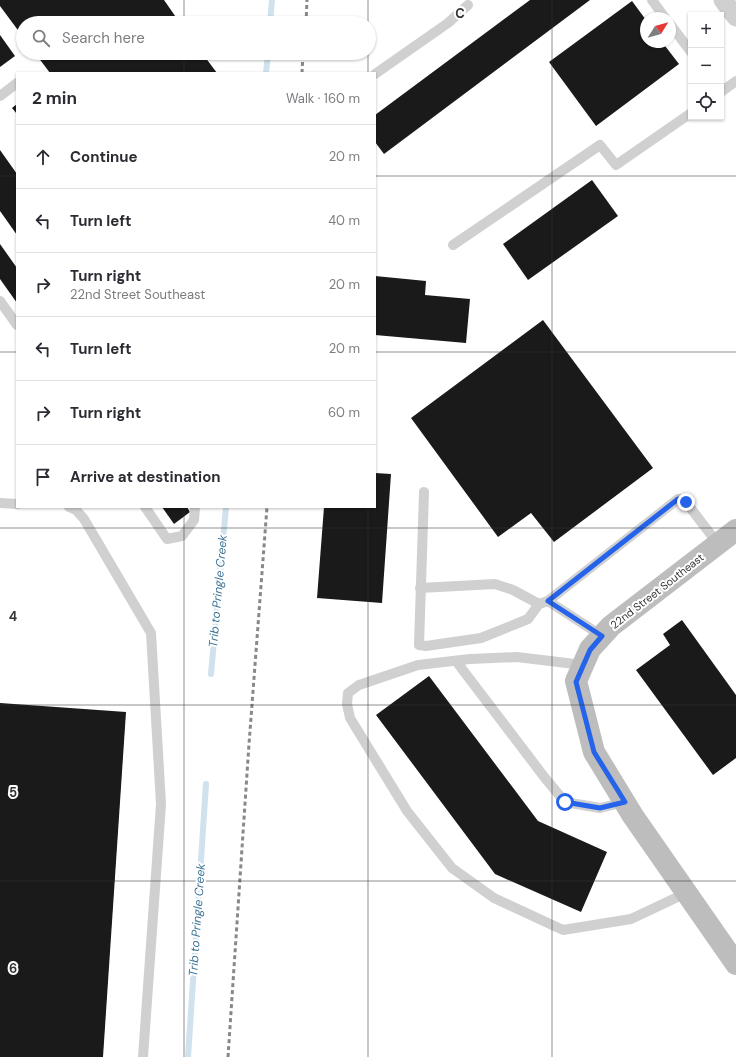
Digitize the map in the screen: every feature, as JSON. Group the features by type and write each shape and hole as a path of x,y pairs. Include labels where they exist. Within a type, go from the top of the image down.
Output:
{"street":[{"path":"723,0 736,17"},
{"name":"22nd Street Southeast","path":"580,673 590,650 611,626 736,530"},
{"path":"580,673 594,752 633,816 736,964"}],"lane":[{"path":"652,0 661,12"},
{"path":"376,73 448,24 468,2"},
{"path":"676,32 688,48"},
{"path":"724,90 736,81"},
{"path":"0,96 16,84"},
{"path":"452,245 600,144 616,165 688,115"},
{"path":"0,301 16,324"},
{"path":"424,492 418,642 421,646 481,638 528,619 544,602 678,499 682,499 686,502 718,544"},
{"path":"0,503 16,504"},
{"path":"71,508 76,510 84,519 150,633 161,804 143,1057"},
{"path":"146,508 168,539 182,536 194,520 195,508"},
{"path":"420,588 495,584 544,602 602,636"},
{"path":"580,673 517,657 418,665 359,685 348,692 350,718 407,811 452,868 494,898 563,930 631,919 686,893"},
{"path":"456,661 565,802 600,808 625,802"}],"building":[{"path":"0,0 164,0 175,16 16,16 16,28 0,6"},
{"path":"530,0 590,0 384,154 376,143 376,114"},
{"path":"632,1 640,12 640,48 667,48 679,64 596,126 549,62"},
{"path":"0,35 15,56 0,67"},
{"path":"40,60 207,60 216,72 49,72"},
{"path":"16,105 16,113 12,108"},
{"path":"0,150 16,173 16,234 0,211"},
{"path":"592,180 618,216 528,280 503,244"},
{"path":"0,244 16,267 16,302 0,279"},
{"path":"376,276 426,281 425,295 470,299 466,343 376,335"},
{"path":"543,320 653,468 554,542 531,513 498,537 411,418"},
{"path":"376,473 391,474 382,603 317,598 324,508 376,508"},
{"path":"163,508 188,508 190,512 174,524"},
{"path":"682,620 736,695 736,758 713,775 636,670 670,645 663,634"},
{"path":"429,676 538,821 607,852 581,912 495,874 376,715"},
{"path":"0,703 126,712 103,1057 0,1057"}],"waterway":[{"name":"Trib to Pringle Creek","path":"271,16 272,0"},
{"name":"Trib to Pringle Creek","path":"266,72 267,60"},
{"name":"Trib to Pringle Creek","path":"211,674 226,508"},
{"name":"Trib to Pringle Creek","path":"188,1057 206,784"}],"railway":[{"path":"306,16 307,0"},
{"path":"302,72 303,60"},
{"path":"228,1057 267,508"}],"route":[{"path":"565,802 600,808 625,802 594,752 576,682 590,650 602,636 548,601 678,499 682,499 686,502"}]}
